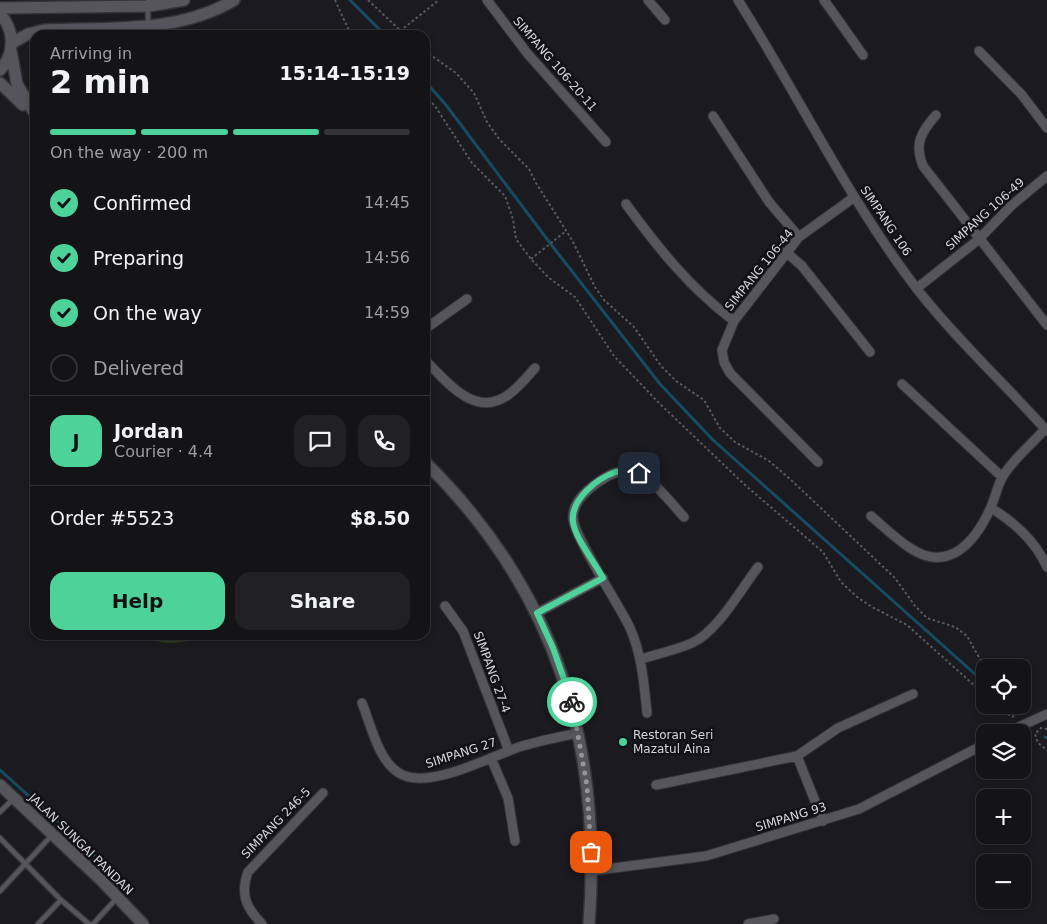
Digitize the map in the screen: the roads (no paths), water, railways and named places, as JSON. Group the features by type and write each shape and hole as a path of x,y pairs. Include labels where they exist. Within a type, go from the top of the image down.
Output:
{"street":[{"path":"0,8 184,0"},
{"path":"44,30 148,26 206,14 234,0"},
{"name":"SIMPANG 106-20-11","path":"487,0 527,53 606,142"},
{"path":"648,0 665,20"},
{"name":"SIMPANG 106","path":"738,0 792,88 854,198 917,288 950,329 1046,430"},
{"path":"824,0 863,54"},
{"path":"0,14 7,24 17,84 30,107"},
{"path":"0,70 11,47 30,34"},
{"path":"979,51 1022,95 1047,128"},
{"path":"0,83 30,111"},
{"path":"936,115 921,133 919,148 921,161 927,173 1047,325"},
{"path":"713,116 769,202 800,237"},
{"name":"SIMPANG 106-49","path":"917,288 978,240 1012,205 1047,176"},
{"name":"SIMPANG 106-44","path":"818,462 726,368 722,350 734,321 786,252 800,237 854,198"},
{"path":"626,204 679,273 703,296 734,321"},
{"path":"786,252 802,266 870,352"},
{"path":"430,326 467,299"},
{"path":"430,365 459,393 475,402 501,399 509,395 535,368"},
{"path":"902,384 1002,477"},
{"path":"871,516 910,548 931,557 952,556 970,542 991,508 1002,477 1046,430"},
{"path":"430,467 470,511 510,565 537,613 566,683 578,732 587,786 591,871 589,924"},
{"path":"647,713 641,659 631,630 576,531 572,518 576,504 597,483 617,472 639,473 648,478 684,517"},
{"path":"991,508 1015,524 1047,567"},
{"path":"641,659 693,642 701,637 717,622 758,567"},
{"path":"537,613 603,578"},
{"name":"SIMPANG 27-4","path":"445,606 463,631 509,751"},
{"path":"656,785 797,756 838,728 913,694"},
{"name":"SIMPANG 27","path":"362,704 382,753 400,774 419,778 432,777 509,751 578,732"},
{"path":"1025,724 1047,714"},
{"name":"SIMPANG 93","path":"591,871 706,856 822,821 859,809 976,749"},
{"path":"797,756 822,821"},
{"path":"491,758 508,798 515,841"},
{"name":"JALAN SUNGAI PANDAN","path":"0,785 53,834 143,924"},
{"name":"SIMPANG 246-5","path":"262,924 246,904 243,887 248,872 323,792"},
{"path":"748,924 774,919"}],"lane":[{"path":"148,26 149,3"},
{"path":"0,812 14,798"},
{"path":"0,891 53,834"},
{"path":"0,838 26,862 61,900 89,924"},
{"path":"93,924 117,898"},
{"path":"38,924 61,900"}],"waterway":[{"path":"350,0 380,30"},
{"path":"430,87 660,384 713,440 976,675"},
{"path":"0,770 70,833"},
{"path":"79,841 131,890"}],"place":[{"name":"Restoran Seri Mazatul Aina","path":"623,742"}]}
